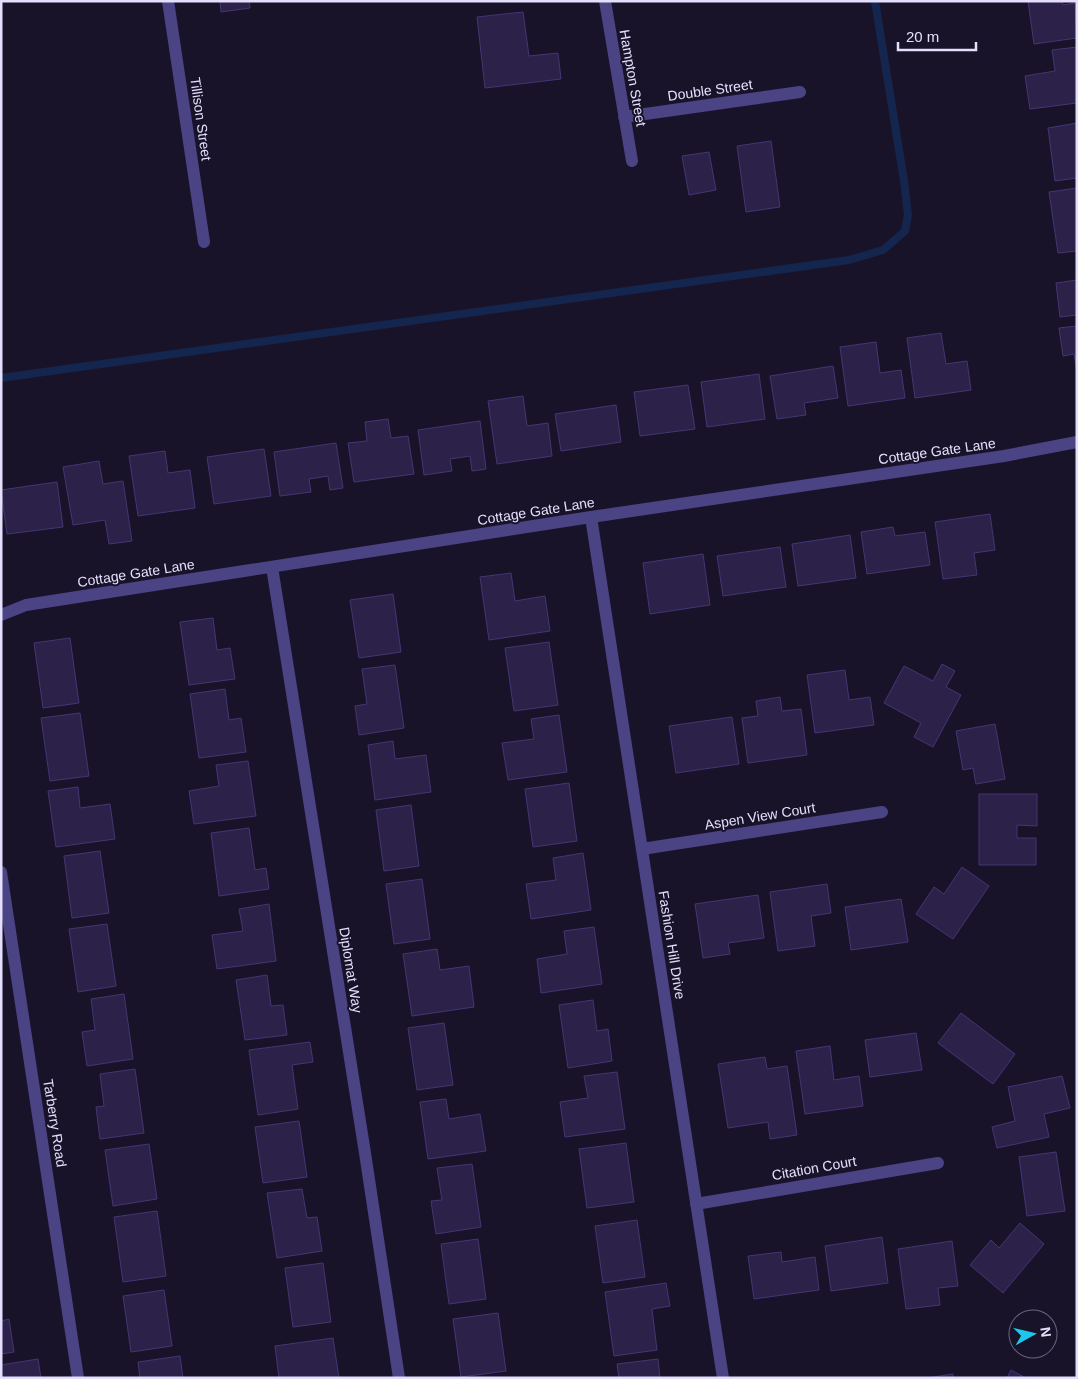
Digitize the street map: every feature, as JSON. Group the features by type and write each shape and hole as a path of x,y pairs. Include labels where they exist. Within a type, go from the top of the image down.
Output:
{"street":[{"name":"Tillison Street","path":"168,1 204,242"},
{"name":"Hampton Street","path":"605,1 632,160"},
{"name":"Double Street","path":"624,117 800,92"},
{"name":"Cottage Gate Lane","path":"1,615 26,605 591,517 1004,456 1077,442"},
{"name":"Fashion Hill Drive","path":"591,517 722,1378"},
{"name":"Diplomat Way","path":"272,567 399,1378"},
{"name":"Aspen View Court","path":"642,848 882,812"},
{"name":"Tarberry Road","path":"1,872 78,1378"},
{"name":"Citation Court","path":"696,1204 938,1163"}],"building":[{"path":"220,1 249,1 250,8 221,12"},
{"path":"1028,1 1062,1 1063,5 1075,3 1077,38 1034,44"},
{"path":"523,12 529,56 558,53 561,79 485,88 477,17"},
{"path":"1077,47 1077,103 1030,109 1025,76 1055,71 1052,50"},
{"path":"1077,123 1077,178 1055,181 1048,128"},
{"path":"771,141 780,207 746,212 737,146"},
{"path":"709,152 716,190 689,195 682,156"},
{"path":"1077,188 1077,251 1058,253 1049,192"},
{"path":"1077,280 1077,315 1060,317 1056,283"},
{"path":"1077,326 1077,371 1074,354 1063,356 1059,328"},
{"path":"941,333 946,364 967,361 971,390 915,398 907,338"},
{"path":"876,342 880,373 901,370 905,398 848,406 840,347"},
{"path":"833,366 838,398 804,403 806,415 777,419 770,376"},
{"path":"759,374 765,419 707,427 701,382"},
{"path":"688,385 695,429 640,436 634,392"},
{"path":"523,396 527,426 548,423 552,456 497,464 488,401"},
{"path":"616,405 621,442 561,451 555,414"},
{"path":"388,419 391,438 408,436 414,474 354,482 348,443 367,441 365,422"},
{"path":"480,421 486,469 472,471 470,456 450,459 452,471 424,475 418,430"},
{"path":"336,443 343,488 330,490 328,476 309,479 311,492 280,496 274,452"},
{"path":"264,449 271,496 214,504 207,457"},
{"path":"165,451 168,473 190,470 195,508 138,516 129,456"},
{"path":"99,461 103,484 123,481 132,541 109,544 105,520 73,525 63,467"},
{"path":"57,482 63,527 7,534 1,490"},
{"path":"990,514 995,550 974,553 977,575 943,579 935,522"},
{"path":"893,527 895,536 925,532 930,565 867,574 861,532"},
{"path":"850,535 856,578 798,586 792,544"},
{"path":"780,547 786,587 723,596 717,556"},
{"path":"703,554 710,605 650,614 643,563"},
{"path":"511,573 515,601 545,596 550,631 489,640 480,577"},
{"path":"393,594 401,652 359,658 350,600"},
{"path":"213,618 217,650 230,648 235,679 189,685 180,622"},
{"path":"70,638 79,703 43,708 34,643"},
{"path":"549,642 558,705 514,711 505,648"},
{"path":"942,664 955,671 946,687 961,695 933,747 914,737 921,723 884,703 904,666 933,681"},
{"path":"395,665 404,728 359,735 355,706 367,704 362,669"},
{"path":"845,670 849,700 870,697 874,725 815,733 807,675"},
{"path":"225,689 229,720 241,718 246,752 199,758 190,694"},
{"path":"780,697 782,711 801,709 807,755 748,763 742,718 758,716 756,701"},
{"path":"80,713 89,776 50,781 41,718"},
{"path":"559,715 567,772 508,780 502,743 534,739 531,719"},
{"path":"732,717 739,764 676,773 669,726"},
{"path":"995,724 1005,779 976,784 973,768 963,770 956,731"},
{"path":"393,741 395,759 426,755 431,792 375,800 368,745"},
{"path":"248,761 256,816 194,824 189,791 219,786 216,765"},
{"path":"569,783 577,841 533,847 525,789"},
{"path":"78,787 80,808 110,804 115,839 56,847 48,791"},
{"path":"979,794 1037,794 1037,826 1017,825 1017,838 1036,838 1036,865 979,865"},
{"path":"411,805 419,866 384,871 376,810"},
{"path":"249,828 255,870 266,868 269,889 219,896 211,833"},
{"path":"100,851 109,913 72,918 64,856"},
{"path":"583,853 591,910 531,919 526,884 556,880 553,858"},
{"path":"962,867 989,886 953,939 916,914 934,887 944,894"},
{"path":"422,879 430,939 394,944 386,884"},
{"path":"827,884 831,913 811,916 815,946 778,951 770,892"},
{"path":"758,895 764,938 728,943 730,954 703,958 695,904"},
{"path":"901,899 908,942 851,950 845,907"},
{"path":"269,904 276,961 217,969 212,935 243,931 239,909"},
{"path":"107,924 116,986 78,992 69,929"},
{"path":"594,927 602,984 541,993 537,959 567,954 564,931"},
{"path":"437,949 440,970 469,966 474,1007 412,1016 403,954"},
{"path":"267,975 271,1006 283,1005 287,1035 245,1040 236,980"},
{"path":"124,994 133,1059 87,1066 82,1032 95,1030 91,999"},
{"path":"593,1000 597,1031 608,1029 612,1061 568,1068 559,1005"},
{"path":"961,1013 1015,1054 993,1084 938,1043"},
{"path":"444,1023 453,1085 417,1090 408,1028"},
{"path":"916,1033 922,1070 870,1077 865,1040"},
{"path":"310,1042 313,1062 292,1065 298,1109 258,1115 249,1050"},
{"path":"830,1046 834,1080 859,1076 863,1106 805,1114 796,1051"},
{"path":"765,1057 767,1069 787,1066 797,1135 770,1139 768,1122 728,1128 718,1064"},
{"path":"135,1069 144,1133 100,1139 96,1107 104,1106 100,1074"},
{"path":"617,1072 625,1129 565,1137 560,1102 588,1098 584,1076"},
{"path":"1062,1076 1070,1108 1044,1114 1049,1137 997,1148 992,1127 1015,1121 1008,1087"},
{"path":"446,1099 449,1119 480,1114 486,1151 428,1159 420,1102"},
{"path":"299,1121 307,1177 263,1183 255,1127"},
{"path":"626,1143 634,1202 587,1208 579,1149"},
{"path":"149,1144 157,1199 113,1206 105,1150"},
{"path":"1056,1152 1065,1211 1027,1216 1019,1157"},
{"path":"472,1164 481,1227 436,1234 431,1201 442,1200 437,1168"},
{"path":"302,1189 307,1218 317,1217 322,1251 277,1258 267,1193"},
{"path":"157,1211 166,1276 123,1282 114,1217"},
{"path":"637,1220 645,1277 603,1283 595,1226"},
{"path":"1020,1223 1044,1244 1003,1293 970,1265 991,1240 999,1248"},
{"path":"882,1237 888,1283 831,1291 825,1246"},
{"path":"478,1239 486,1299 449,1304 441,1244"},
{"path":"952,1241 958,1286 938,1288 940,1305 906,1309 898,1249"},
{"path":"781,1252 782,1262 815,1257 819,1290 754,1299 748,1256"},
{"path":"323,1263 331,1322 293,1327 285,1268"},
{"path":"666,1283 670,1306 652,1309 657,1350 614,1356 605,1292"},
{"path":"164,1290 172,1346 131,1352 123,1296"},
{"path":"498,1313 506,1371 461,1377 453,1319"},
{"path":"9,1319 14,1352 1,1354 1,1321"},
{"path":"333,1338 339,1378 279,1378 275,1346"},
{"path":"180,1356 183,1378 140,1378 138,1362"},
{"path":"38,1359 41,1378 1,1378 1,1365"},
{"path":"658,1359 660,1378 619,1378 617,1364"},
{"path":"1011,1370 1026,1378 1007,1378"},
{"path":"953,1374 953,1378 927,1378"}],"waterway":[{"path":"1,378 849,260 883,250 905,231 908,215 875,1"}]}
